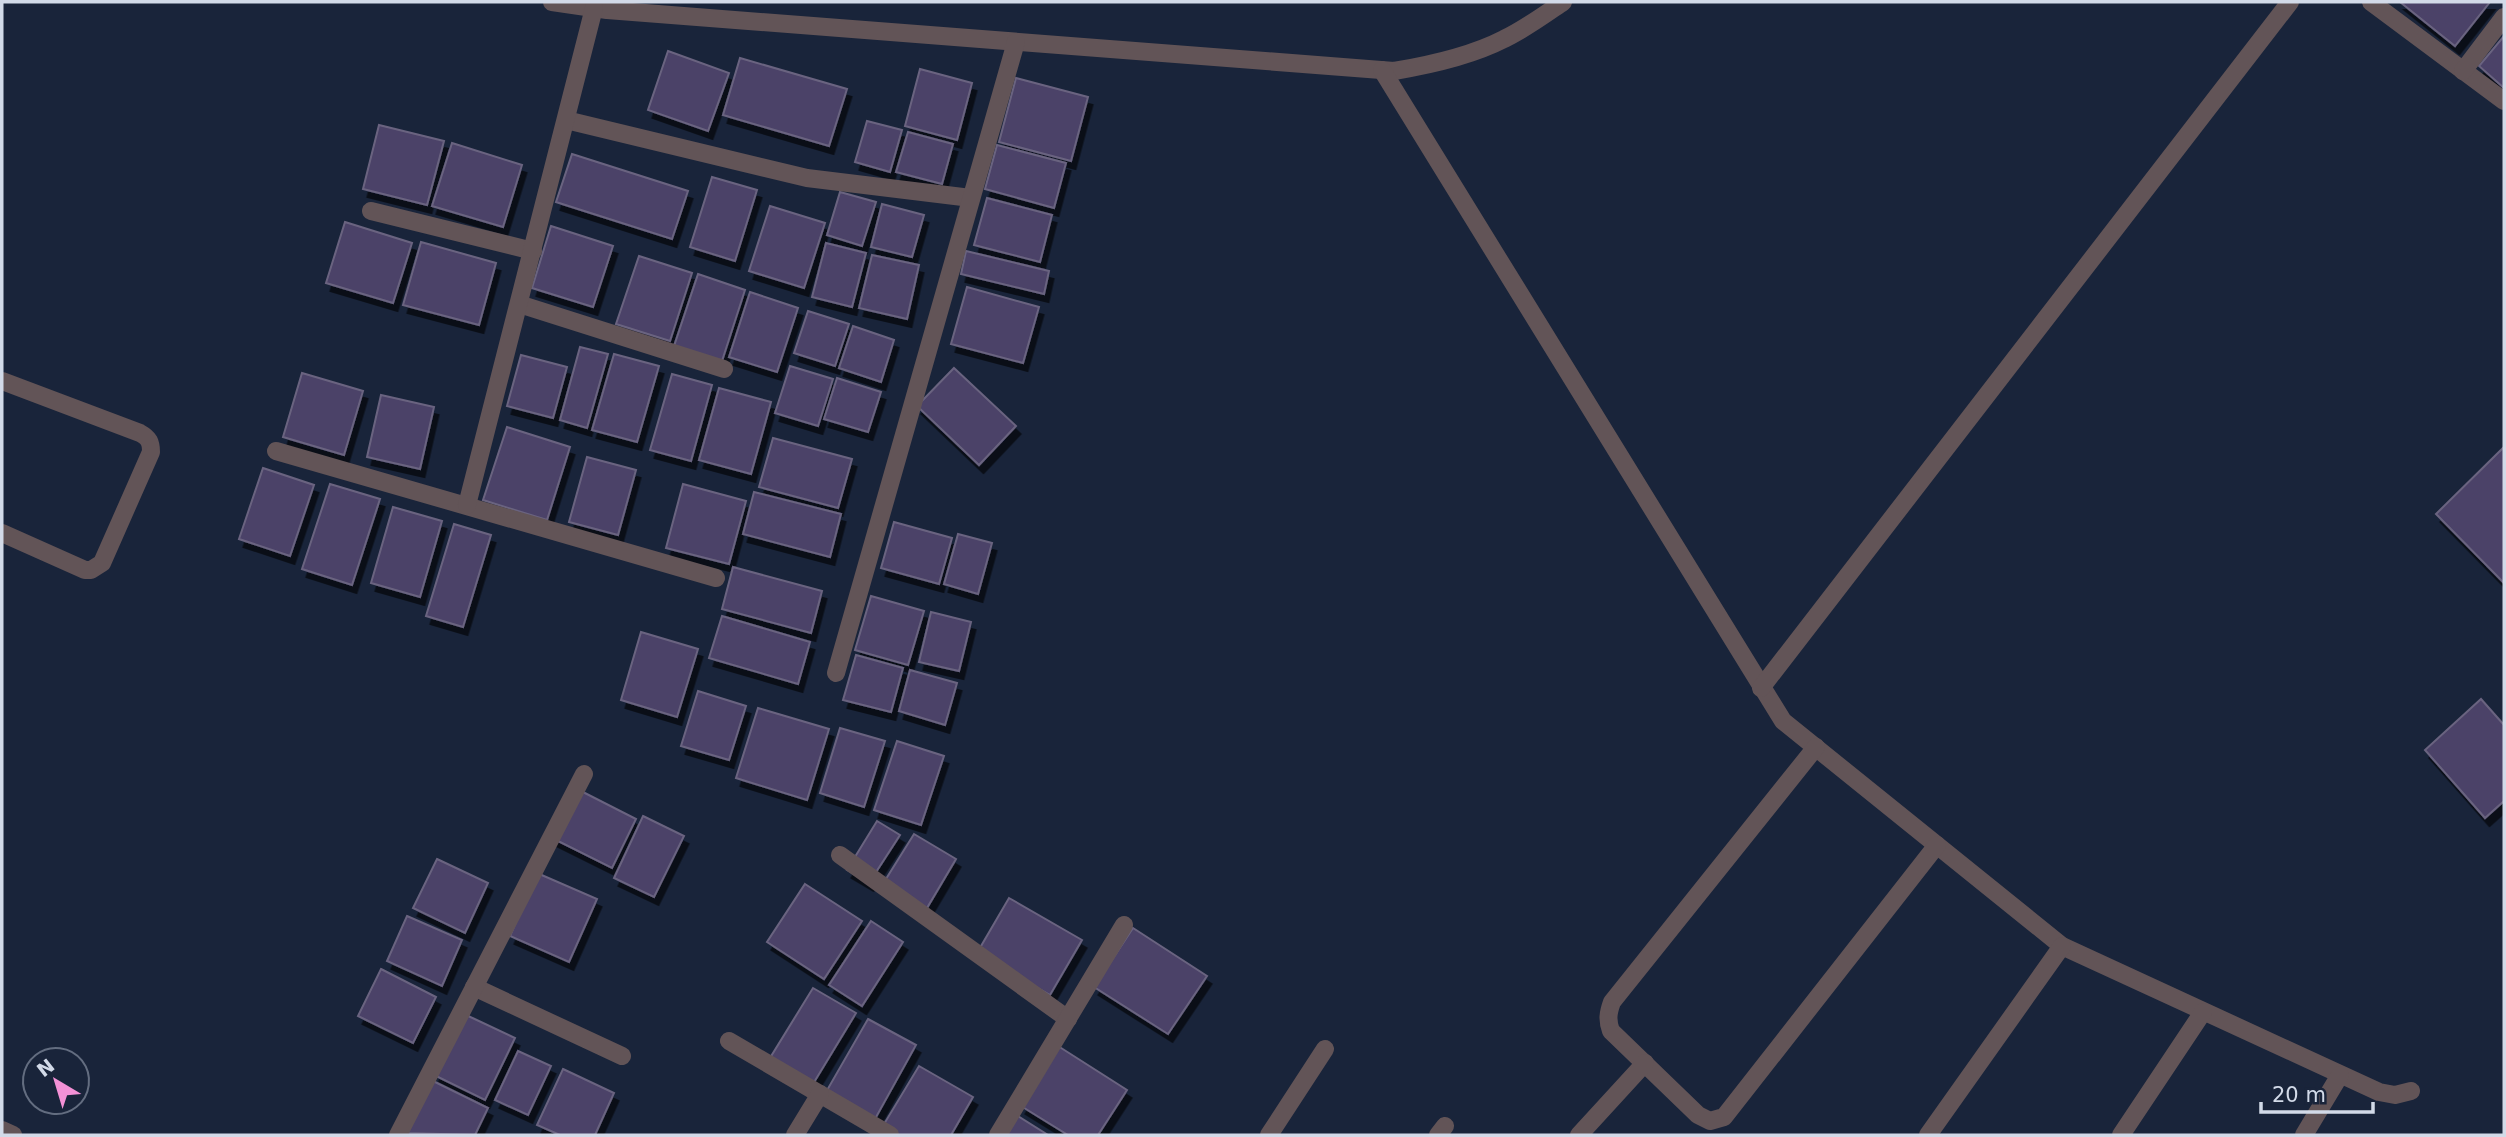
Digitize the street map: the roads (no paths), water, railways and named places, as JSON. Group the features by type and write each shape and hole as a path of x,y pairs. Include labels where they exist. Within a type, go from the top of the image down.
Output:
{"street":[{"path":"552,2 1394,71 1482,49 1520,31 1563,2"},
{"path":"1761,688 2290,2"},
{"path":"2371,2 2504,101"},
{"path":"467,505 566,120 604,7"},
{"path":"2463,71 2504,17"},
{"path":"836,673 1016,42"},
{"path":"1382,70 1783,721 2062,946 2379,1092 2395,1095 2411,1091"},
{"path":"566,120 807,178 971,198"},
{"path":"370,211 533,251"},
{"path":"519,304 724,369"},
{"path":"2,382 140,433 148,438 151,444 151,452 102,563 97,568 85,570 2,533"},
{"path":"276,451 716,578"},
{"path":"1816,747 1612,1002 1608,1023 1611,1031 1698,1115 1710,1121 1724,1117 1937,845"},
{"path":"398,1135 584,774"},
{"path":"840,855 1068,1018"},
{"path":"998,1135 1124,925"},
{"path":"1928,1135 2062,946"},
{"path":"474,987 622,1056"},
{"path":"2121,1135 2203,1012"},
{"path":"729,1041 890,1135"},
{"path":"1269,1135 1325,1049"},
{"path":"1579,1135 1645,1063"},
{"path":"2304,1135 2340,1075"},
{"path":"795,1135 820,1094"},
{"path":"2,1130 13,1135"}]}
